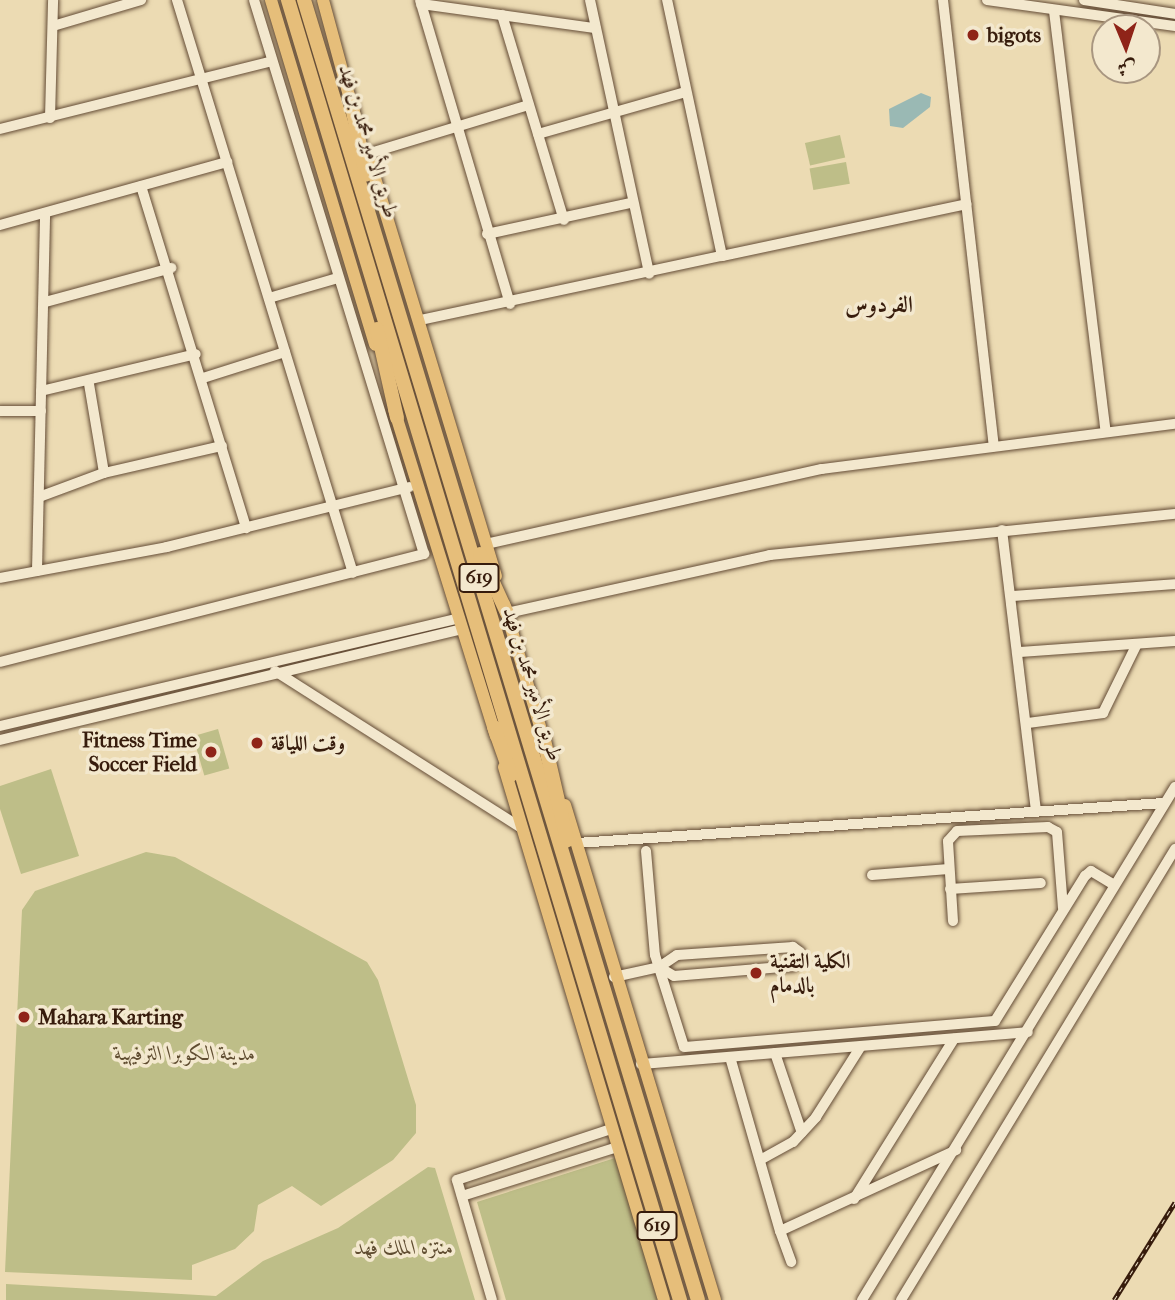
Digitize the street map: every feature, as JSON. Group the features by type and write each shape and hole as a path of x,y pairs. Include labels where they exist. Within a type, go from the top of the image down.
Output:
{"highway":[{"name":"طريق الأمير محمد بن فهد","path":"288,0 359,245 437,489 564,925 680,1300"},
{"name":"طريق الأمير محمد بن فهد","path":"304,0 453,482 698,1300"},
{"path":"352,107 401,315"},
{"path":"359,245 397,418"},
{"path":"453,482 507,613"},
{"path":"494,727 564,925"},
{"path":"544,740 596,960"}],"main road":[{"path":"271,0 397,418 412,486 494,727 520,827 664,1300"},
{"path":"323,0 352,107 420,320 577,844 614,977 715,1300"}],"street":[{"path":"50,118 53,0"},
{"path":"53,26 141,0"},
{"path":"177,0 204,80 330,505 353,573"},
{"path":"0,662 424,554 412,486 338,278 254,0"},
{"path":"590,0 630,203 649,274"},
{"path":"667,0 722,256"},
{"path":"943,0 994,446"},
{"path":"987,0 1175,26"},
{"path":"1084,0 1128,4 1175,14"},
{"path":"510,304 420,2 595,28"},
{"path":"1054,11 1106,432"},
{"path":"502,15 564,220"},
{"path":"0,129 272,61"},
{"path":"538,134 685,92"},
{"path":"367,154 457,129 528,105"},
{"path":"0,225 227,162"},
{"path":"142,186 171,268 246,528"},
{"path":"487,234 564,220 630,203"},
{"path":"420,320 510,304 967,204"},
{"path":"37,571 45,213"},
{"path":"45,302 171,268"},
{"path":"269,298 338,278"},
{"path":"202,378 285,352"},
{"path":"41,391 89,384 196,354"},
{"path":"89,384 104,473"},
{"path":"0,411 41,411"},
{"path":"486,544 822,470 1175,424"},
{"path":"39,497 104,473 222,446"},
{"path":"0,578 246,528 412,486"},
{"path":"507,613 770,555 1175,514"},
{"path":"1002,530 1020,652 1036,810"},
{"path":"1013,596 1175,583"},
{"path":"0,726 267,664 460,623"},
{"path":"0,740 460,623"},
{"path":"1020,652 1175,641"},
{"path":"1028,723 1103,713 1137,644"},
{"path":"267,664 275,672 520,827"},
{"path":"862,1300 1028,1032 1175,787"},
{"path":"577,844 1163,803"},
{"path":"953,921 948,841 957,831 1048,827 1056,832 1063,909"},
{"path":"901,1300 1175,849"},
{"path":"646,850 659,967 684,1047 995,1021 1063,909 1091,871 1114,885"},
{"path":"872,875 949,869"},
{"path":"950,889 1041,883"},
{"path":"614,977 659,967 677,955 793,947 800,952 794,966 674,976 659,967"},
{"path":"641,1064 1028,1032"},
{"path":"853,1199 954,1039"},
{"path":"760,1160 802,1133 861,1046"},
{"path":"775,1053 802,1133"},
{"path":"730,1057 791,1262"},
{"path":"492,1300 457,1180 611,1129"},
{"path":"462,1196 617,1147"},
{"path":"780,1231 956,1149"}],"green space":[{"path":"840,135 845,157 810,166 805,143"},
{"path":"846,162 850,184 813,190 810,168"},
{"name":"Fitness Time Soccer Field","path":"218,729 229,768 204,776 193,736"},
{"path":"51,769 79,856 21,874 0,809 0,786"},
{"name":"مدينة الكوبرا الترفيهية","path":"146,852 175,857 367,962 378,980 416,1105 416,1133 393,1160 321,1206 292,1186 258,1205 254,1231 235,1249 192,1265 192,1280 5,1272 22,910 35,891"},
{"path":"615,1158 659,1300 506,1300 477,1202"},
{"name":"منتزه الملك فهد","path":"428,1167 435,1168 475,1300 6,1300 6,1284 216,1296 263,1261 338,1228"}],"water":[{"path":"921,93 931,97 930,107 903,128 890,126 889,109"}],"railway":[{"path":"1114,1300 1175,1202"}],"place":[{"name":"bigots","path":"973,35"},
{"name":"وقت اللياقة","path":"257,743"},
{"name":"Fitness Time Soccer Field","path":"211,752"},
{"name":"الكلية التقنية بالدمام","path":"756,973"},
{"name":"Mahara Karting","path":"24,1017"}],"district":[{"name":"الفردوس","path":"879,305"}]}
